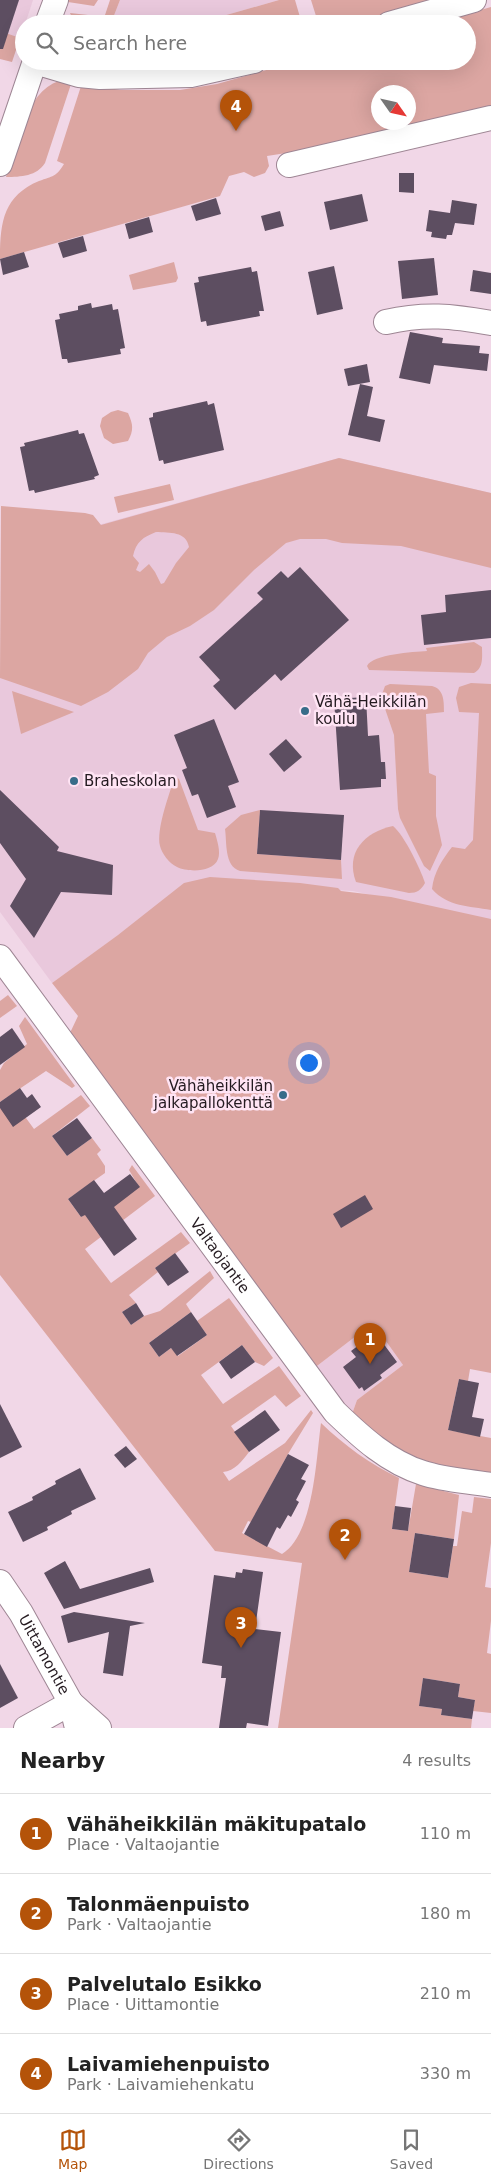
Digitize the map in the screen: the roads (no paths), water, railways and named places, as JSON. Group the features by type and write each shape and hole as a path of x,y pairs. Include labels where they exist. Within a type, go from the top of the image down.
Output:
{"street":[{"path":"51,15 56,0"},
{"path":"422,15 474,0"},
{"path":"0,164 32,70"},
{"path":"65,70 100,77 155,74 191,75 214,70"},
{"path":"145,70 155,74"},
{"path":"289,165 491,118"},
{"path":"386,322 421,315 438,315 491,324"},
{"name":"Valtaojantie","path":"0,956 335,1412 366,1441 409,1468 440,1478 491,1484"},
{"name":"Uittamontie","path":"0,1582 22,1613 71,1703 82,1728"},
{"path":"26,1728 71,1703"}],"place":[{"name":"Laivamiehenpuisto","path":"236,131"},
{"name":"Vähä-Heikkilän koulu","path":"305,711"},
{"name":"Braheskolan","path":"74,781"},
{"name":"Vähäheikkilän jalkapallokenttä","path":"283,1095"},
{"name":"Vähäheikkilän mäkitupatalo","path":"370,1364"},
{"name":"Talonmäenpuisto","path":"345,1560"},
{"name":"Palvelutalo Esikko","path":"241,1648"}]}
